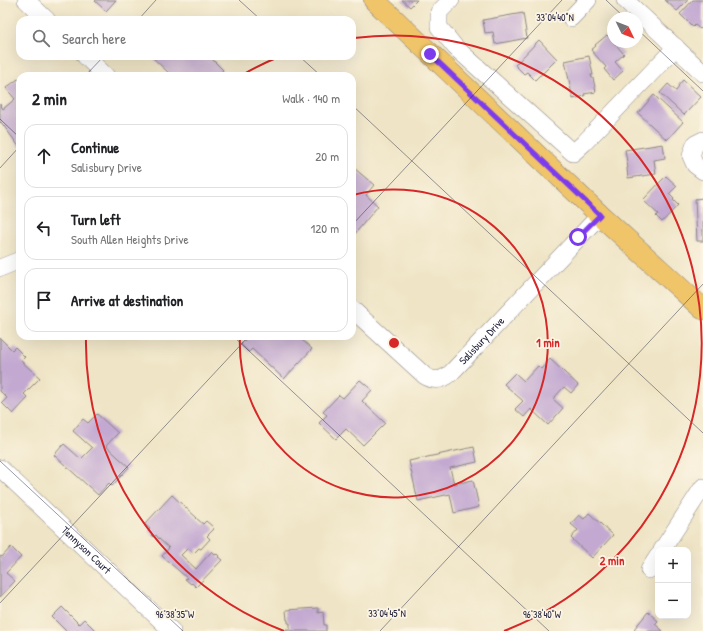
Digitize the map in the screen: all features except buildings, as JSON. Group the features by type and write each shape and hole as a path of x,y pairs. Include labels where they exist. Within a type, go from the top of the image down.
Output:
{"main road":[{"path":"374,0 600,215 703,310"}],"street":[{"path":"26,0 43,16"},
{"path":"451,0 440,12 439,27 455,48 572,153 584,143 676,47"},
{"path":"571,18 588,0"},
{"path":"625,0 703,73"},
{"path":"89,60 102,72"},
{"path":"703,140 695,144 691,156 695,165 703,171"},
{"name":"Salisbury Drive","path":"356,313 425,376 435,380 446,378 600,215"},
{"path":"0,268 16,262"},
{"name":"Tennyson Court","path":"0,468 172,631"},
{"path":"664,547 703,487"}],"route":[{"path":"430,54 600,215 578,237"}]}
